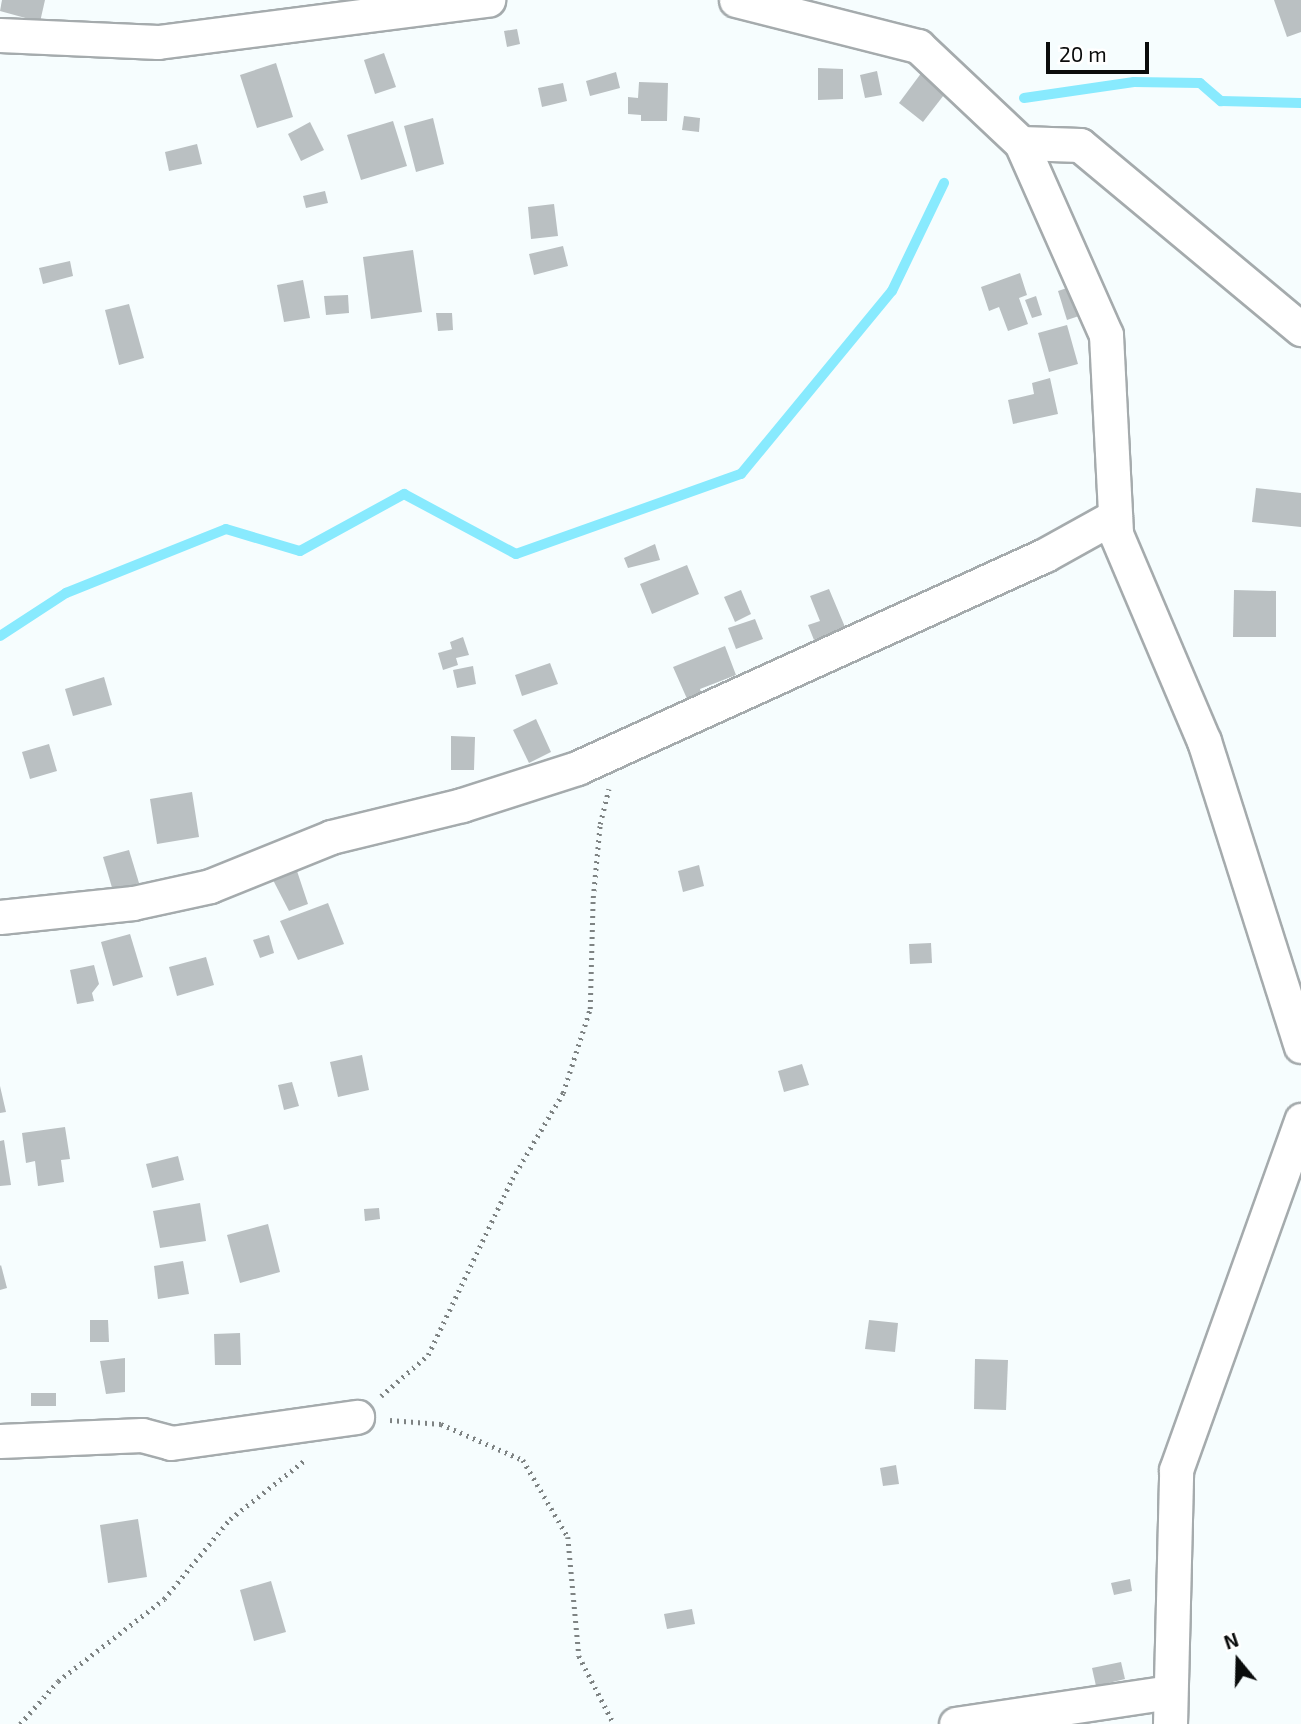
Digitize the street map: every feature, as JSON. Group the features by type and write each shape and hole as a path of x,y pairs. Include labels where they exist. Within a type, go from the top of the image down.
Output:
{"street":[{"path":"0,35 158,42 488,0"},
{"path":"736,0 918,46 1021,143 1106,335 1116,534 1204,741 1301,1046"},
{"path":"1021,143 1080,145 1301,329"},
{"path":"0,918 133,903 210,886 331,838 462,805 576,768 621,744 1032,561 1115,516"},
{"path":"956,1724 1169,1708 1176,1470 1301,1120"},
{"path":"0,1441 142,1435 171,1443 357,1417"}],"path":[{"path":"357,1417 428,1355 512,1179 563,1093 590,1009 600,824 621,744"},
{"path":"357,1417 441,1424 523,1460 568,1536 579,1656 614,1724"},
{"path":"20,1724 58,1681 164,1599 230,1519 307,1458"}],"building":[{"path":"2,0 45,0 40,22 0,11"},
{"path":"1274,0 1301,0 1301,32 1287,37"},
{"path":"517,29 520,44 507,47 504,31"},
{"path":"384,53 396,87 375,94 364,60"},
{"path":"276,63 293,117 257,128 240,75"},
{"path":"818,68 843,69 843,99 818,100"},
{"path":"877,71 882,95 865,98 860,75"},
{"path":"616,72 620,88 590,96 586,81"},
{"path":"922,72 947,91 923,122 899,103"},
{"path":"639,82 668,83 667,121 641,121 641,115 628,114 628,97 638,98"},
{"path":"563,83 567,101 542,107 538,88"},
{"path":"684,116 700,118 699,132 682,130"},
{"path":"433,118 444,164 416,172 404,126"},
{"path":"393,121 407,166 361,180 347,135"},
{"path":"310,122 324,150 301,161 288,134"},
{"path":"197,144 202,164 169,171 165,152"},
{"path":"325,191 328,203 306,208 303,196"},
{"path":"554,204 558,236 531,239 528,207"},
{"path":"563,246 568,266 534,275 529,254"},
{"path":"413,250 422,312 371,319 363,257"},
{"path":"70,261 73,276 43,284 39,268"},
{"path":"1020,273 1027,295 1019,298 1028,324 1008,331 999,307 989,311 981,287"},
{"path":"303,280 310,318 284,322 277,285"},
{"path":"1070,287 1079,316 1067,320 1058,291"},
{"path":"348,295 349,313 326,315 324,296"},
{"path":"1036,296 1042,315 1032,318 1025,300"},
{"path":"129,304 144,358 119,365 105,310"},
{"path":"436,313 452,313 453,330 438,331"},
{"path":"1067,325 1078,364 1049,372 1038,333"},
{"path":"1050,378 1058,414 1013,424 1008,400 1034,394 1032,383"},
{"path":"1256,488 1301,493 1301,527 1252,522"},
{"path":"655,544 660,560 628,568 624,558"},
{"path":"687,565 699,594 652,614 640,584"},
{"path":"829,589 845,627 814,640 808,625 820,621 810,596"},
{"path":"741,590 751,614 735,622 724,597"},
{"path":"1234,590 1276,591 1276,637 1233,637"},
{"path":"755,619 763,639 736,649 728,628"},
{"path":"463,637 469,655 456,658 458,665 443,670 438,653 452,649 450,642"},
{"path":"725,646 736,675 700,689 702,696 688,701 673,667"},
{"path":"550,663 558,684 522,696 515,675"},
{"path":"473,666 476,684 457,688 453,670"},
{"path":"104,677 112,705 73,716 65,689"},
{"path":"536,719 551,752 529,763 513,730"},
{"path":"451,736 475,737 474,770 451,770"},
{"path":"49,744 57,771 30,779 22,752"},
{"path":"192,792 199,837 157,844 150,799"},
{"path":"129,850 139,883 113,891 103,857"},
{"path":"699,865 704,886 683,892 678,871"},
{"path":"297,871 308,904 289,911 273,880"},
{"path":"328,903 344,944 298,960 280,921"},
{"path":"130,934 143,977 113,986 101,942"},
{"path":"269,935 274,953 260,958 253,940"},
{"path":"931,943 932,963 910,964 909,944"},
{"path":"206,957 214,985 177,996 169,967"},
{"path":"94,965 99,984 92,993 94,1001 77,1004 70,970"},
{"path":"362,1055 369,1090 338,1097 330,1062"},
{"path":"802,1064 809,1085 784,1092 778,1071"},
{"path":"292,1082 299,1106 284,1110 278,1085"},
{"path":"0,1086 6,1112 0,1113"},
{"path":"65,1127 70,1159 61,1160 64,1182 38,1186 35,1161 26,1163 22,1133"},
{"path":"4,1140 11,1185 0,1186 0,1141"},
{"path":"178,1156 184,1180 152,1188 146,1164"},
{"path":"200,1203 206,1241 160,1248 153,1211"},
{"path":"379,1208 380,1219 365,1221 364,1209"},
{"path":"268,1224 280,1272 240,1283 227,1235"},
{"path":"183,1261 189,1294 158,1299 154,1266"},
{"path":"0,1266 7,1288 0,1290"},
{"path":"90,1320 108,1320 109,1342 90,1342"},
{"path":"869,1320 898,1323 895,1352 865,1349"},
{"path":"240,1333 241,1365 215,1365 214,1334"},
{"path":"125,1358 125,1392 106,1394 100,1361"},
{"path":"975,1359 1008,1360 1006,1410 974,1409"},
{"path":"31,1393 56,1393 56,1406 31,1406"},
{"path":"896,1465 899,1484 883,1486 880,1468"},
{"path":"138,1519 147,1577 108,1583 100,1525"},
{"path":"1130,1579 1132,1591 1114,1595 1111,1583"},
{"path":"271,1581 286,1632 254,1641 240,1590"},
{"path":"692,1609 695,1624 667,1629 664,1614"},
{"path":"1121,1662 1125,1679 1096,1686 1092,1668"}],"waterway":[{"path":"1024,98 1134,82 1200,83 1221,101 1301,103"},
{"path":"0,636 66,593 226,529 300,551 404,494 516,554 741,474 892,291 944,183"}]}
